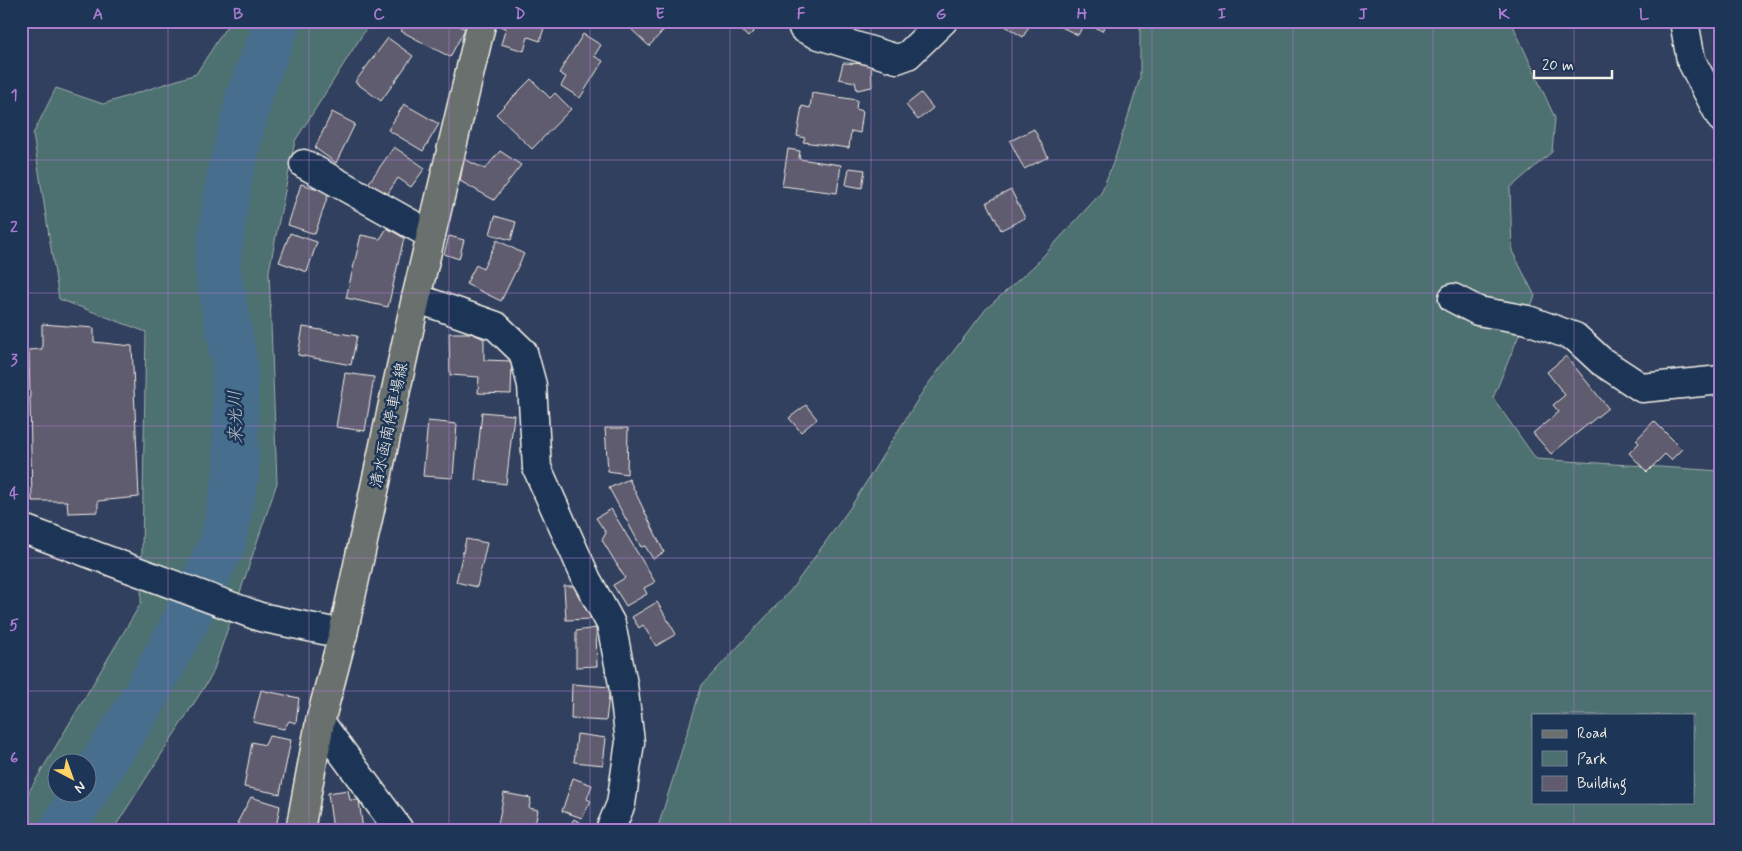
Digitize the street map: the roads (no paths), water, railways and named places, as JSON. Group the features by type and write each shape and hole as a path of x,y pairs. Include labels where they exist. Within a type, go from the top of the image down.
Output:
{"main road":[{"name":"清水函南停車場線","path":"300,830 320,722 343,634 416,298 482,21"}],"street":[{"path":"801,21 803,28 816,34 897,59 908,55 943,21"},
{"path":"1684,21 1691,60 1721,118"},
{"path":"304,164 431,235"},
{"path":"416,298 496,326 524,352 532,385 537,468 587,580 611,624 623,684 630,742 621,804 610,830"},
{"path":"1453,298 1478,311 1528,320 1575,337 1601,361 1642,388 1721,380"},
{"path":"21,528 260,617 343,634"},
{"path":"320,722 399,830"}],"waterway":[{"name":"来光川","path":"98,771 139,707 185,622 223,542 236,476 235,364 217,266 229,179 250,93 278,21"},
{"path":"1711,122 1721,137"},
{"name":"来光川","path":"62,830 78,804"}]}
